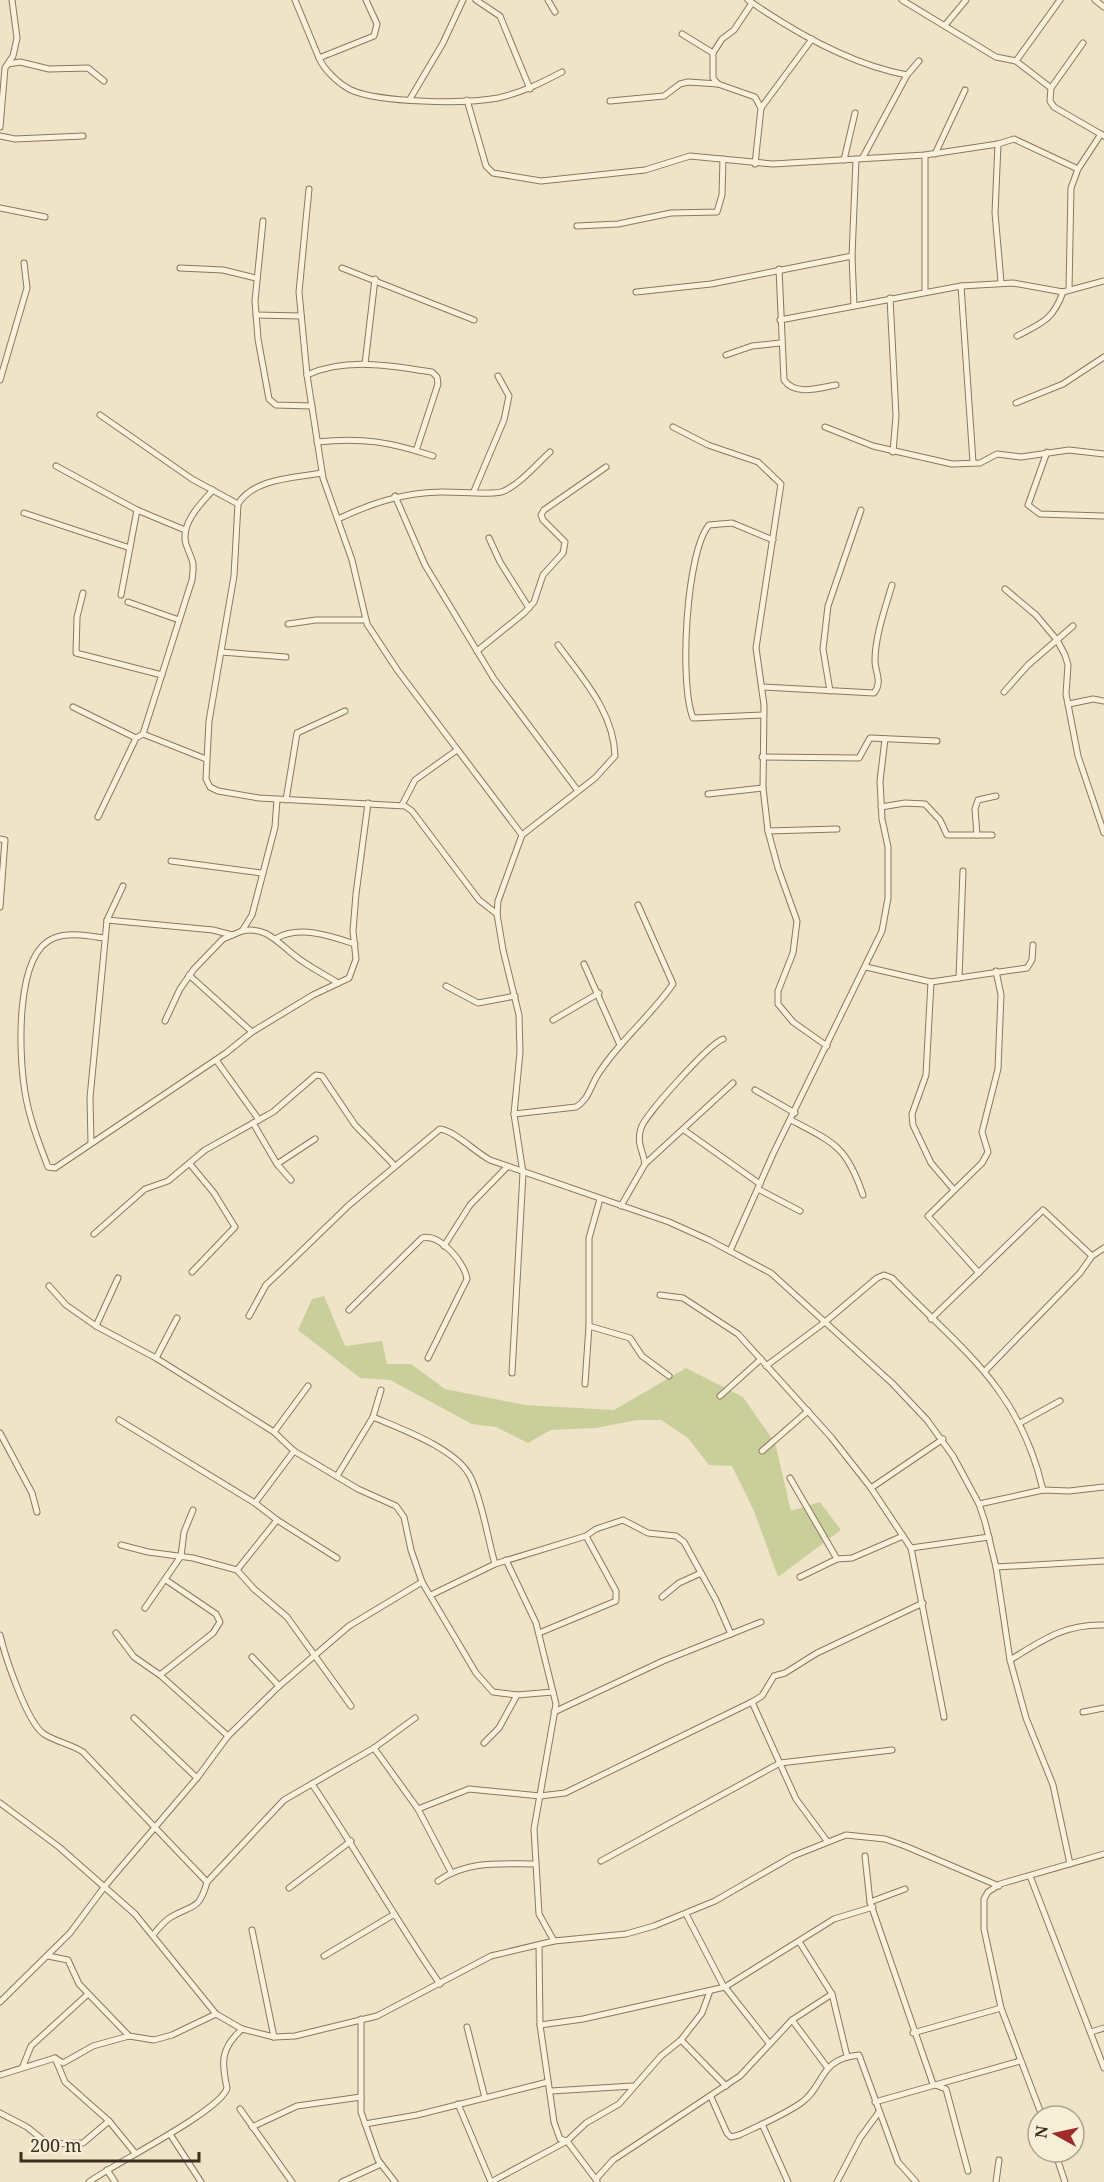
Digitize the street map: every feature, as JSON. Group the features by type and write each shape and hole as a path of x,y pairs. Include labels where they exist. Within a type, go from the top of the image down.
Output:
{"street":[{"path":"0,127 4,67 13,56 18,31 12,0"},
{"path":"295,0 323,67 350,89 380,98 467,100 497,98 530,89 562,72"},
{"path":"319,58 374,36 377,24 366,0"},
{"path":"410,99 443,43 464,0"},
{"path":"476,0 500,16 530,89"},
{"path":"548,0 555,12"},
{"path":"902,0 946,24 996,57 1016,61 1051,88"},
{"path":"946,24 966,0"},
{"path":"1016,61 1060,0"},
{"path":"1095,0 1104,7"},
{"path":"718,84 712,71 713,53 722,39 734,30 750,1 812,39 867,66 907,75"},
{"path":"682,34 713,53"},
{"path":"755,164 761,108 812,39"},
{"path":"1017,336 1050,318 1057,310 1066,291 1071,189 1078,169 1102,135 1054,106 1050,101 1051,88 1083,43"},
{"path":"13,56 20,62 43,69 88,68 104,81"},
{"path":"864,157 907,75 919,61"},
{"path":"4,67 20,62"},
{"path":"610,101 664,96 680,84 688,82 718,84 755,97 761,108"},
{"path":"935,154 965,90"},
{"path":"467,100 486,166 493,173 541,181 645,170 690,156 755,164 844,160 935,154 998,144 1014,139 1078,169"},
{"path":"844,160 855,113"},
{"path":"0,136 15,139 83,136"},
{"path":"998,144 995,213 1000,282"},
{"path":"925,155 925,291"},
{"path":"577,226 618,224 670,213 717,212 722,195 723,159"},
{"path":"854,306 852,256 856,159"},
{"path":"309,189 301,254 300,316 307,375 322,473 352,560 366,620 398,671 522,835"},
{"path":"0,208 45,217"},
{"path":"263,221 261,260 256,278 256,315 269,399 276,405 312,406"},
{"path":"636,292 711,284 852,256"},
{"path":"0,380 27,288 24,263"},
{"path":"180,268 223,270 256,278"},
{"path":"342,268 375,279 474,320"},
{"path":"779,269 780,343 784,380 789,387 797,390 836,385"},
{"path":"365,364 375,279"},
{"path":"780,320 961,286 1000,282 1066,291 1104,281"},
{"path":"961,286 973,462"},
{"path":"890,298 896,416 893,452"},
{"path":"256,315 300,316"},
{"path":"726,355 752,346 780,343"},
{"path":"1016,403 1063,384 1104,357"},
{"path":"307,375 327,369 365,364 432,372 437,377 438,384 416,451"},
{"path":"474,491 504,420 508,396 498,376"},
{"path":"100,416 238,504"},
{"path":"825,426 893,452 952,464 980,463 997,454 1021,457 1069,450 1104,454"},
{"path":"673,427 708,445 758,462 781,484 756,648 763,687 763,789 768,831 796,921 793,953 778,991 778,1004 792,1022 827,1046"},
{"path":"317,442 363,439 433,456"},
{"path":"338,519 395,496 474,491 489,495 504,491 550,452"},
{"path":"1047,452 1028,505 1031,509 1040,514 1103,516"},
{"path":"56,466 137,510 185,530"},
{"path":"477,651 529,608 548,566 563,553 565,542 541,515 552,504 606,467"},
{"path":"322,473 254,487 243,495 238,504 234,576 209,721 206,779 210,787 218,791 277,800 402,806 412,811 479,900 497,914"},
{"path":"98,817 135,738 142,734 192,580 195,562 186,544 185,530 199,505 213,490"},
{"path":"395,496 425,565 477,651 507,699 578,791"},
{"path":"121,595 137,510"},
{"path":"830,691 823,649 828,606 861,510"},
{"path":"24,513 130,548"},
{"path":"763,715 693,718 687,683 684,642 691,587 704,531 709,525 732,523 773,540"},
{"path":"489,538 500,562 529,608"},
{"path":"763,687 874,693 878,688 875,662 878,639 892,585"},
{"path":"1005,589 1030,609 1057,640 1068,665 1066,694 1082,772 1104,833"},
{"path":"83,593 77,617 76,653 162,675"},
{"path":"128,602 179,620"},
{"path":"288,624 316,620 366,620"},
{"path":"1004,692 1073,626"},
{"path":"512,1372 523,1173 514,1113 520,1052 515,996 507,969 497,914 498,901 522,835 609,765 615,756 609,725 597,697 558,645"},
{"path":"221,652 286,657"},
{"path":"1069,704 1093,699 1104,701"},
{"path":"73,706 135,738"},
{"path":"286,800 297,732 345,711"},
{"path":"142,734 206,759"},
{"path":"762,757 859,758 870,738 937,741"},
{"path":"730,1251 882,931 888,906 888,848 881,807 880,781 885,739"},
{"path":"402,806 415,780 458,750"},
{"path":"708,794 763,789"},
{"path":"977,835 975,809 978,800 996,796"},
{"path":"242,931 252,915 261,873 275,827 277,800"},
{"path":"104,938 77,935 52,938 30,962 24,989 21,1054 25,1093 48,1167 55,1168 216,1060 252,1032 322,989 349,978 354,970 356,894 368,803"},
{"path":"881,807 905,803 925,804 940,820 947,835 992,835"},
{"path":"768,831 837,829"},
{"path":"0,840 4,840 0,908"},
{"path":"171,861 261,873"},
{"path":"959,978 963,871"},
{"path":"91,1143 90,1098 104,938 107,920 123,886"},
{"path":"514,1113 576,1107 584,1102 598,1076 620,1045 673,984 638,905"},
{"path":"252,915 254,929"},
{"path":"107,920 213,930 232,934"},
{"path":"165,1021 189,975 210,950 232,934 242,931 254,929 277,938 294,956 338,983"},
{"path":"277,938 304,931 355,944"},
{"path":"866,967 931,982 1027,968 1032,960 1033,945"},
{"path":"585,964 620,1045"},
{"path":"979,1273 956,1246 929,1221 929,1212 982,1163 988,1152 982,1132 998,1069 1000,995 996,971"},
{"path":"189,975 252,1032"},
{"path":"322,989 325,975"},
{"path":"931,982 926,1074 912,1114 913,1125 931,1163 954,1190"},
{"path":"446,986 478,1003 515,996"},
{"path":"553,1020 599,993"},
{"path":"645,1164 638,1141 646,1117 707,1049 715,1042 723,1040"},
{"path":"216,1060 240,1089 277,1164 291,1180"},
{"path":"94,1234 145,1189 168,1181 205,1150 256,1122 289,1099 312,1076 322,1076 355,1125 394,1166"},
{"path":"621,1206 645,1164 733,1083"},
{"path":"755,1090 795,1113"},
{"path":"791,1120 828,1139 848,1157 863,1196"},
{"path":"249,1316 266,1286 278,1274 349,1205 440,1129 447,1130 472,1150 507,1167 669,1222 771,1273 892,1383 943,1439 979,1504 996,1567 1010,1660 1026,1718 1053,1785 1070,1864"},
{"path":"684,1130 759,1186 800,1211"},
{"path":"277,1164 315,1139"},
{"path":"643,1152 656,1154"},
{"path":"190,1164 214,1193 235,1227 192,1272"},
{"path":"444,1246 470,1205 507,1167"},
{"path":"585,1384 589,1326 590,1238 600,1199"},
{"path":"931,1319 1043,1210 1092,1256"},
{"path":"349,1310 422,1238 428,1237 444,1246 464,1266 466,1279 428,1358"},
{"path":"985,1371 1080,1273 1092,1256 1104,1248"},
{"path":"766,1366 825,1322 877,1278 884,1275 892,1278 985,1371 1020,1423 1038,1468 1043,1490"},
{"path":"96,1326 118,1278"},
{"path":"49,1286 66,1305 96,1326 156,1358 274,1432 294,1451 358,1489 396,1506 404,1517 411,1550 422,1582 476,1673 493,1692 517,1695 553,1692"},
{"path":"660,1295 682,1298 738,1334 808,1411 871,1488 911,1548 945,1717"},
{"path":"156,1358 177,1318"},
{"path":"589,1326 630,1338 642,1356 669,1376"},
{"path":"720,1396 761,1359"},
{"path":"274,1432 308,1386"},
{"path":"337,1476 373,1418 381,1390"},
{"path":"1020,1423 1059,1401"},
{"path":"762,1451 808,1411"},
{"path":"373,1418 414,1435 462,1464 471,1478 495,1564"},
{"path":"120,1420 255,1503 277,1520 337,1558"},
{"path":"0,1434 32,1493 37,1512"},
{"path":"871,1488 896,1468 943,1439"},
{"path":"255,1503 294,1451"},
{"path":"790,1478 837,1559"},
{"path":"979,1504 1043,1490 1069,1491 1104,1487"},
{"path":"145,1608 181,1556 184,1532 193,1510"},
{"path":"237,1570 277,1520"},
{"path":"431,1595 495,1564 586,1536 596,1529 623,1520 648,1533 676,1536 684,1542 731,1634"},
{"path":"539,1633 616,1601 615,1591 586,1536"},
{"path":"800,1577 837,1559 852,1558 903,1536"},
{"path":"911,1548 989,1537"},
{"path":"121,1545 148,1552 181,1556 237,1570 254,1589 287,1617 351,1706"},
{"path":"506,1560 539,1633 556,1704 534,1829 539,1914 554,1941"},
{"path":"996,1567 1104,1561"},
{"path":"662,1597 679,1583 700,1573"},
{"path":"160,1675 213,1633 220,1622 216,1614 166,1580"},
{"path":"0,2002 48,1956 84,1916 105,1886 197,1778 228,1736 279,1686 349,1626 422,1582"},
{"path":"418,1809 469,1789 540,1796 565,1793 752,1702 762,1696 774,1676 784,1673 816,1653 922,1603"},
{"path":"554,1712 663,1661 761,1622"},
{"path":"1010,1660 1057,1631 1084,1624 1104,1624"},
{"path":"116,1633 135,1657 160,1675 228,1736"},
{"path":"0,1635 8,1667 27,1709 43,1733 73,1745 83,1752 207,1882"},
{"path":"252,1657 279,1686"},
{"path":"484,1743 499,1728 517,1695"},
{"path":"752,1702 796,1799 827,1841"},
{"path":"1083,1712 1104,1708"},
{"path":"134,1718 197,1778"},
{"path":"153,1935 170,1918 189,1910 203,1898 207,1882 284,1800 374,1748 415,1718"},
{"path":"374,1748 418,1809 451,1872"},
{"path":"601,1861 780,1763 892,1750"},
{"path":"312,1784 351,1841 393,1915 440,1984"},
{"path":"1,1805 105,1886 153,1935 216,2014 242,2029 274,2037 295,2036 377,2016 440,1984 467,1966 491,1956 554,1941 626,1934 686,1914 827,1841 846,1835 885,1839 999,1886"},
{"path":"289,1888 351,1841"},
{"path":"1037,2104 1001,2008 982,1917 988,1892 1000,1884 1104,1854"},
{"path":"865,1856 871,1904 913,2032 933,2084 946,2089 968,2171"},
{"path":"438,1881 451,1872 474,1864 535,1864"},
{"path":"1030,1876 1104,2068"},
{"path":"540,2025 583,2019 725,1987 800,1943 834,1919 905,1889"},
{"path":"686,1914 725,1987 769,2043"},
{"path":"324,1956 393,1915"},
{"path":"252,1930 274,2037"},
{"path":"800,1943 832,1994 847,2056"},
{"path":"539,1945 540,2025 558,2136 567,2141 597,2181 613,2160 740,2076 792,2020 832,1994"},
{"path":"48,1956 68,1960 79,1984 129,2036"},
{"path":"458,2104 491,2182 567,2141 586,2123 619,2104 633,2086 681,2040 702,2013 710,1990"},
{"path":"23,2066 31,2046 88,1994"},
{"path":"913,2032 1001,2008"},
{"path":"0,2075 23,2066 56,2058 63,2063 93,2046 129,2036 154,2040 172,2035 216,2014"},
{"path":"361,2019 361,2112 381,2164 395,2182"},
{"path":"792,2020 827,2067"},
{"path":"467,2027 485,2098"},
{"path":"1091,2032 1104,2028"},
{"path":"88,2182 170,2134 226,2093 223,2071 225,2049 228,2041 242,2029"},
{"path":"681,2040 726,2086"},
{"path":"711,2097 731,2137 762,2124 803,2102 827,2067 847,2056 859,2055 898,2162 914,2182"},
{"path":"56,2058 65,2082 109,2121 135,2153"},
{"path":"875,2102 1020,2061"},
{"path":"365,2124 548,2082"},
{"path":"551,2091 633,2086"},
{"path":"252,2127 297,2106 362,2097"},
{"path":"240,2109 290,2182"},
{"path":"837,2182 860,2138 879,2112"},
{"path":"0,2113 27,2127 48,2144 83,2143 109,2121"},
{"path":"762,2124 788,2182"},
{"path":"170,2134 201,2182"},
{"path":"996,2182 999,2160"},
{"path":"342,2182 381,2164"},
{"path":"1059,2164 1065,2182"},
{"path":"106,2170 115,2182"}],"green space":[{"path":"324,1296 345,1346 382,1341 387,1364 411,1364 445,1389 525,1405 614,1410 686,1368 743,1397 775,1443 791,1511 820,1502 841,1530 778,1577 754,1511 732,1466 709,1465 688,1438 661,1420 637,1420 596,1428 551,1430 528,1443 496,1427 472,1424 390,1380 360,1378 298,1330 312,1299"}]}
